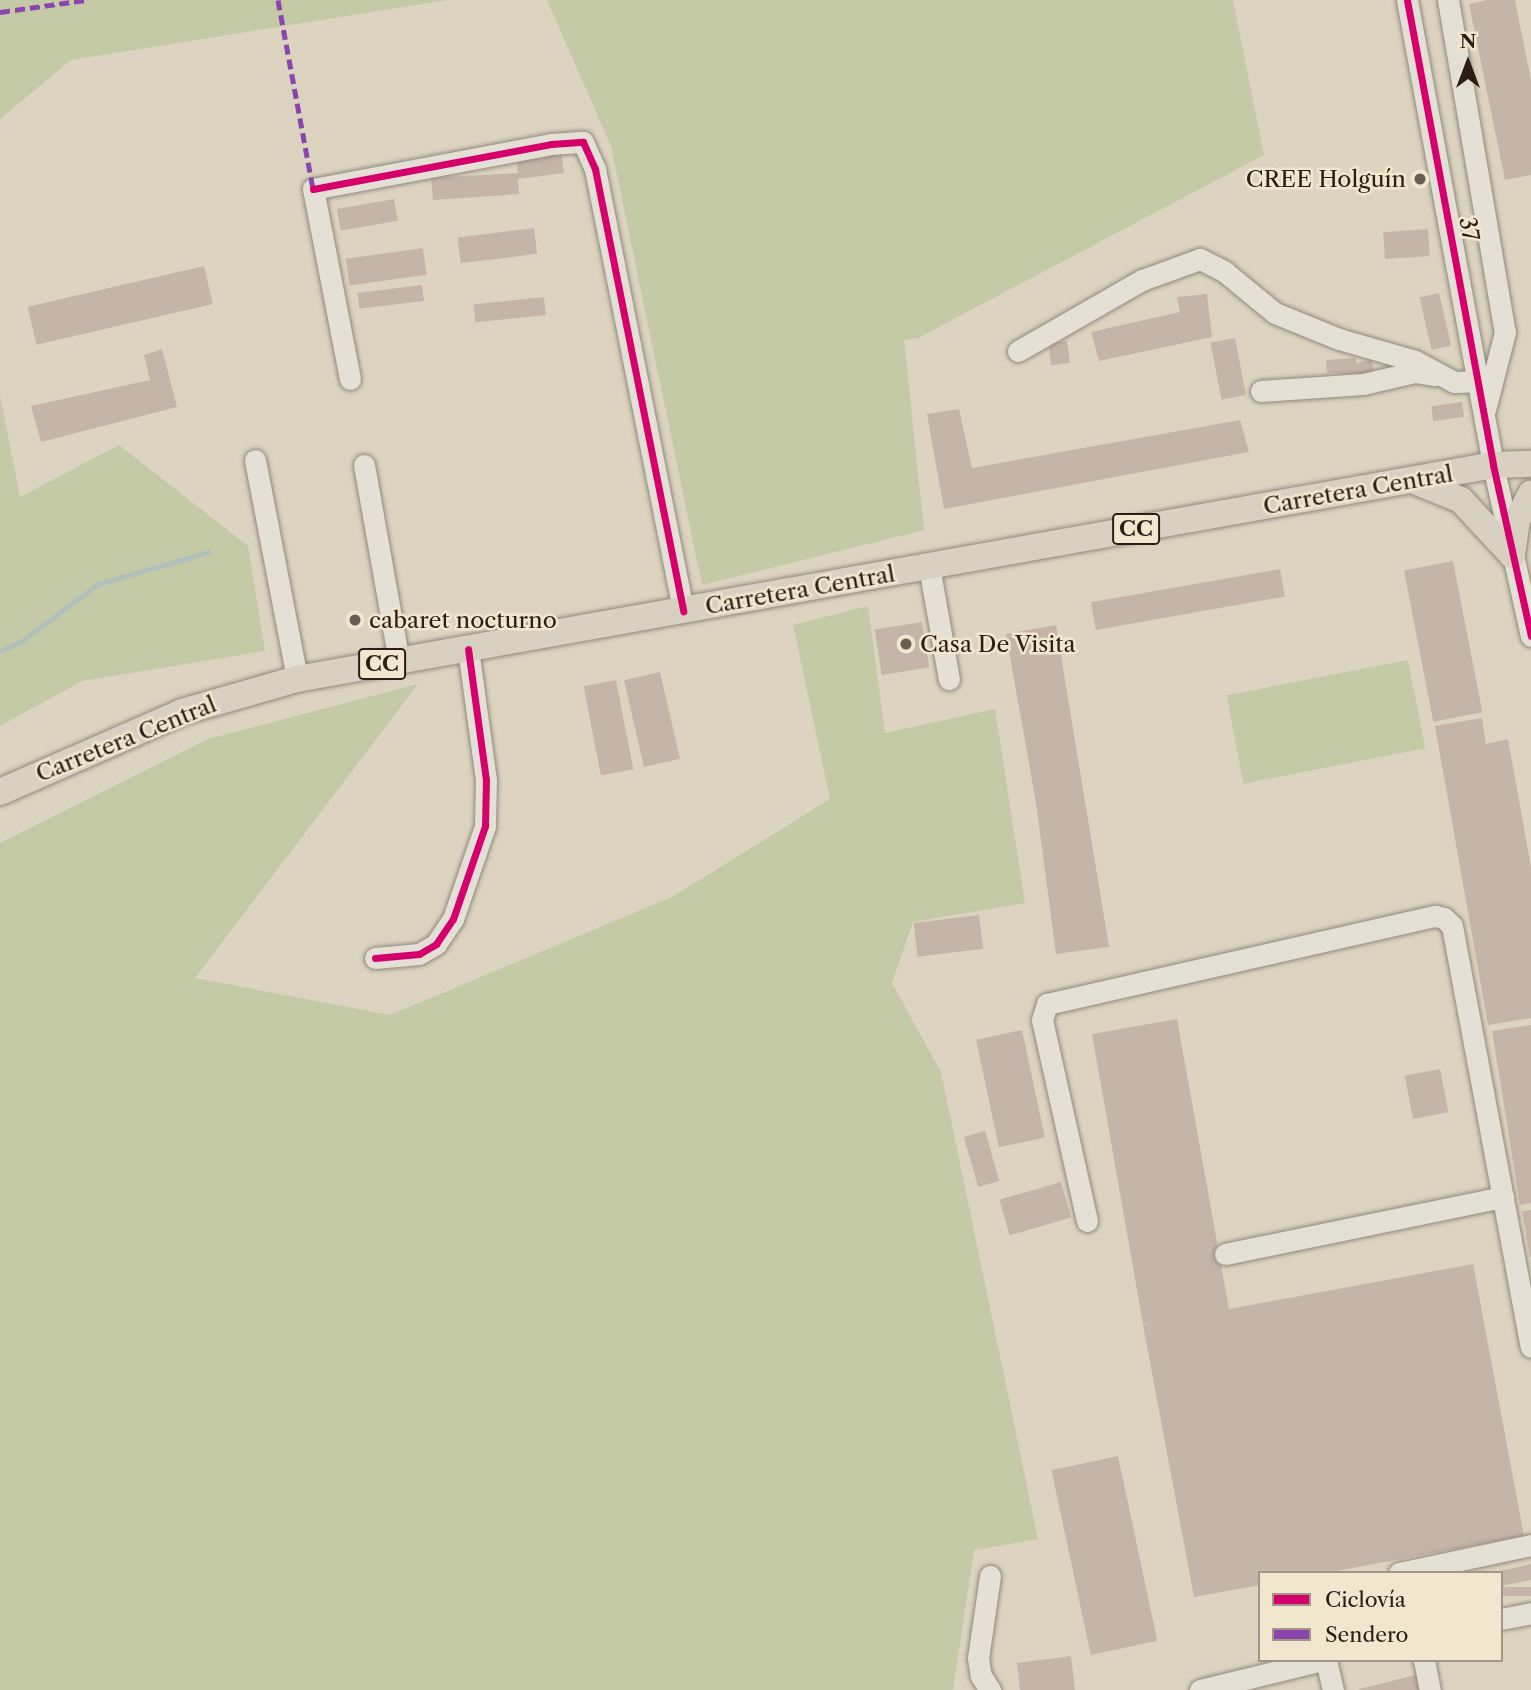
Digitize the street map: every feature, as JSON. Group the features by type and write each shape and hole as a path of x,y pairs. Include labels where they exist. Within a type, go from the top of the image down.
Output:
{"main road":[{"name":"Carretera Central","path":"1493,466 1531,449"},
{"name":"Carretera Central","path":"0,792 182,712 297,679 1412,480 1493,466 1531,464"},
{"path":"1412,480 1461,500 1512,555"},
{"path":"1512,555 1517,520 1531,494"}],"street":[{"name":"37","path":"1408,0 1493,466 1531,636"},
{"name":"37","path":"1448,0 1505,332 1484,415"},
{"path":"350,379 313,189 563,142 583,142 595,169 682,611"},
{"path":"1018,351 1142,279 1200,259 1225,272 1275,313 1339,339 1415,361 1436,375 1454,382 1478,381"},
{"path":"1261,391 1363,384 1415,372 1436,375"},
{"path":"255,460 297,679"},
{"path":"364,465 399,661"},
{"path":"929,566 949,679"},
{"path":"375,958 419,954 436,944 453,919 485,826 486,780 468,649"},
{"path":"1087,1221 1042,1020 1047,1004 1435,916 1452,926 1531,1347"},
{"path":"1225,1254 1503,1197"},
{"path":"1408,1571 1531,1545"},
{"path":"990,1576 978,1658 981,1676 990,1690"},
{"path":"1503,1619 1531,1613"},
{"path":"1200,1690 1316,1662"},
{"path":"1325,1662 1333,1690"},
{"path":"1424,1662 1430,1690"}],"green space":[{"path":"0,0 447,0 71,60 0,119"},
{"path":"547,0 1233,0 1264,155 918,338 904,340 924,530 702,585 611,146"},
{"path":"0,395 20,497 119,445 248,546 265,651 82,681 0,726"},
{"path":"868,606 885,733 995,709 1025,903 913,922 892,983 941,1072 1038,1539 974,1550 953,1690 0,1690 0,843 208,739 418,684 195,978 390,1015 672,897 830,799 793,625"},
{"path":"1408,660 1425,748 1244,784 1226,695"}],"building":[{"path":"1487,0 1515,0 1531,80 1531,175 1505,180 1469,4"},
{"path":"561,151 564,173 518,179 519,194 433,200 431,178 518,173 516,156"},
{"path":"394,199 398,221 341,231 337,209"},
{"path":"534,228 537,254 461,263 458,237"},
{"path":"1428,229 1430,256 1385,259 1383,232"},
{"path":"423,248 427,275 350,286 346,259"},
{"path":"204,266 213,304 36,345 28,307"},
{"path":"422,285 424,301 359,309 357,293"},
{"path":"1439,293 1451,346 1432,350 1420,297"},
{"path":"1207,294 1212,337 1099,361 1091,332 1180,312 1177,297"},
{"path":"544,297 546,315 475,322 473,304"},
{"path":"1235,338 1246,395 1222,400 1210,343"},
{"path":"1067,341 1070,363 1051,365 1048,344"},
{"path":"162,349 177,407 41,442 31,406 150,380 144,355"},
{"path":"1356,358 1356,363 1372,360 1374,375 1327,373 1326,360"},
{"path":"1462,402 1464,417 1433,421 1431,406"},
{"path":"959,409 972,468 1240,420 1249,452 944,509 927,414"},
{"path":"1453,561 1482,712 1433,722 1404,571"},
{"path":"1280,569 1285,597 1096,630 1091,602"},
{"path":"922,622 929,667 882,675 875,630"},
{"path":"1056,625 1109,947 1056,954 1036,803 1006,634"},
{"path":"660,672 680,759 644,767 624,680"},
{"path":"616,680 633,769 601,776 584,686"},
{"path":"1482,718 1486,744 1508,739 1531,867 1531,1018 1488,1025 1435,726"},
{"path":"979,915 983,949 918,957 913,923"},
{"path":"1177,1019 1229,1309 1473,1264 1524,1536 1337,1571 1258,1571 1258,1585 1194,1597 1143,1325 1155,1322 1143,1324 1092,1034"},
{"path":"1531,1025 1531,1203 1520,1205 1492,1031"},
{"path":"1022,1030 1045,1138 999,1147 976,1040"},
{"path":"1440,1069 1448,1112 1413,1119 1405,1076"},
{"path":"985,1131 999,1181 978,1187 964,1137"},
{"path":"1061,1182 1071,1218 1010,1235 999,1200"},
{"path":"1531,1210 1531,1257 1530,1257 1522,1211"},
{"path":"1118,1456 1157,1641 1091,1655 1051,1470"},
{"path":"1531,1564 1531,1580 1503,1586 1501,1571"},
{"path":"1503,1587 1531,1587 1531,1596 1503,1596"},
{"path":"1071,1656 1075,1690 1020,1690 1017,1663"},
{"path":"1416,1675 1420,1690 1359,1689"}],"waterway":[{"path":"0,651 22,641 98,584 208,552"}],"marked path":[{"path":"0,12 85,0"},
{"path":"278,0 313,189"}],"cycle path":[{"path":"1407,0 1493,465 1531,636"},
{"path":"313,189 551,144 583,142 595,169 683,611"},
{"path":"375,958 419,954 436,944 453,919 485,826 486,780 468,649"}],"place":[{"name":"CREE Holguín","path":"1420,179"},
{"name":"cabaret nocturno","path":"355,620"},
{"name":"Casa De Visita","path":"906,644"}]}
